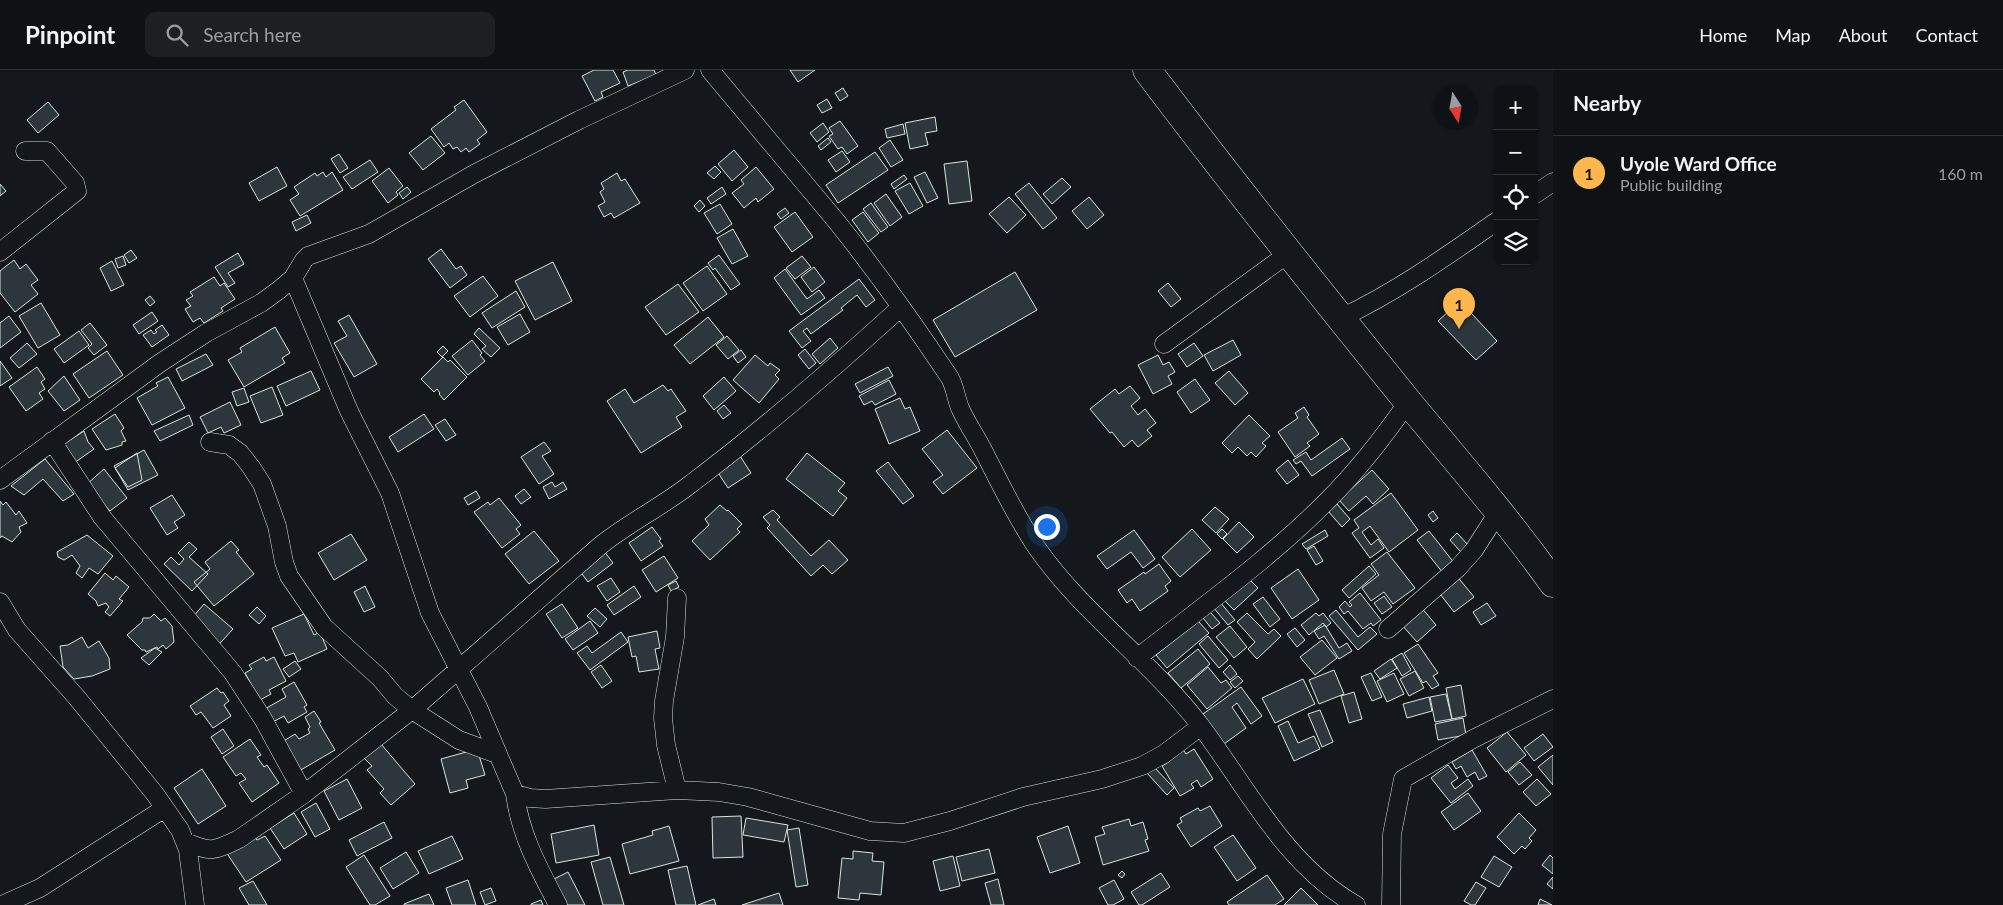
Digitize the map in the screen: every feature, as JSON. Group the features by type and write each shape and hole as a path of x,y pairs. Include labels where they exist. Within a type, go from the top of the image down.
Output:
{"highway":[{"path":"1148,70 1223,171 1408,402 1522,538 1553,583"}],"street":[{"path":"0,480 160,363 206,333 261,303 293,278 308,256 369,234 474,174 579,120 686,70"},
{"path":"710,70 838,223 902,307 952,382 960,407 1005,494 1038,549 1071,590 1179,700 1200,726 1253,801 1294,853 1327,885 1356,905"},
{"path":"0,252 77,191 75,183 48,151 25,151"},
{"path":"1538,193 1553,182"},
{"path":"1341,318 1407,282 1493,224"},
{"path":"1164,344 1289,252"},
{"path":"293,278 350,410 390,494 430,613 460,669 490,735 515,794 517,811 528,845 558,905"},
{"path":"186,842 207,851 223,847 239,839 304,794 412,710 587,556 616,533 666,502 722,461 902,307"},
{"path":"1137,658 1258,562 1316,512 1350,476 1408,402"},
{"path":"52,442 102,517 233,673 262,719 304,794"},
{"path":"210,442 229,445 240,453 258,478 277,526 284,562 289,576 324,627 412,710 459,740 497,754"},
{"path":"1388,629 1458,568 1474,550 1499,511"},
{"path":"677,598 675,637 664,701 663,718 666,745 677,790"},
{"path":"0,602 17,630 78,699 165,808 186,842 195,905"},
{"path":"1391,905 1392,834 1403,780 1480,735 1553,700"},
{"path":"515,794 530,798 570,798 677,790 719,792 748,796 870,831 904,833 950,821 1022,797 1102,779 1142,766 1164,754 1200,726"},
{"path":"2,905 40,888 165,808"}],"building":[{"path":"594,70 613,70 620,83 601,92 603,97 595,101 582,76"},
{"path":"628,70 654,70 656,75 628,86 623,72"},
{"path":"790,70 815,70 798,82"},
{"path":"843,88 848,96 840,101 835,93"},
{"path":"827,99 832,108 822,113 817,105"},
{"path":"464,100 487,132 477,140 480,144 469,152 466,148 461,152 457,147 453,149 449,143 444,147 431,129 456,110 454,107"},
{"path":"48,102 59,115 38,133 27,120"},
{"path":"935,117 937,131 925,133 928,145 910,149 905,123"},
{"path":"840,121 858,146 847,154 842,147 838,149 829,136 833,134 829,128"},
{"path":"823,123 829,132 817,142 810,133"},
{"path":"903,124 905,134 887,138 885,129"},
{"path":"431,136 445,153 423,170 409,153"},
{"path":"828,138 831,142 821,150 818,146"},
{"path":"890,140 903,160 891,167 879,148"},
{"path":"734,150 748,167 732,181 718,164"},
{"path":"842,151 850,162 836,172 828,160"},
{"path":"875,152 888,170 838,203 826,185"},
{"path":"339,154 348,168 340,173 331,159"},
{"path":"370,160 378,172 352,189 343,177"},
{"path":"967,161 972,201 949,204 944,164"},
{"path":"715,166 721,172 714,179 707,173"},
{"path":"277,167 287,186 259,201 249,183"},
{"path":"756,167 774,189 758,202 756,198 744,208 732,193 744,184 741,180"},
{"path":"389,168 403,186 396,192 398,195 388,203 372,181"},
{"path":"323,172 326,177 332,172 343,190 300,216 290,200 299,194 294,187 315,173 317,176"},
{"path":"925,172 938,198 927,203 914,177"},
{"path":"617,173 621,181 625,179 640,203 614,218 611,213 604,217 598,206 605,202 600,192 604,189 601,183"},
{"path":"904,175 907,179 894,189 891,184"},
{"path":"1062,178 1071,187 1052,204 1043,194"},
{"path":"910,183 923,206 909,214 895,191"},
{"path":"1029,183 1057,218 1043,229 1015,194"},
{"path":"0,184 6,191 0,196"},
{"path":"407,187 411,192 403,199 399,193"},
{"path":"722,187 726,194 711,204 707,198"},
{"path":"886,194 902,217 890,226 874,203"},
{"path":"1009,197 1026,215 1007,233 989,214"},
{"path":"1089,197 1104,215 1087,229 1072,211"},
{"path":"700,200 705,206 699,212 694,206"},
{"path":"871,203 888,227 881,232 863,209"},
{"path":"720,204 732,224 717,234 704,213"},
{"path":"785,208 789,213 781,219 777,214"},
{"path":"795,212 813,237 792,252 774,227"},
{"path":"863,212 879,233 868,242 852,220"},
{"path":"307,215 311,223 296,231 292,222"},
{"path":"733,229 748,256 732,264 717,238"},
{"path":"441,249 456,269 461,266 467,275 450,288 428,259"},
{"path":"131,250 137,258 129,263 124,255"},
{"path":"238,253 244,264 228,273 235,283 228,287 215,267"},
{"path":"719,255 740,284 731,290 715,268 713,270 708,263"},
{"path":"123,256 126,265 118,268 115,259"},
{"path":"802,256 811,267 795,279 786,268"},
{"path":"14,260 20,269 26,264 38,280 31,285 38,294 15,312 0,293 0,271"},
{"path":"112,261 124,285 111,291 100,268"},
{"path":"553,262 572,301 535,320 515,281"},
{"path":"707,266 727,294 703,311 683,283"},
{"path":"814,267 825,282 812,292 801,277"},
{"path":"785,269 807,299 819,290 825,298 801,315 774,278"},
{"path":"1015,272 1037,310 955,357 933,320"},
{"path":"483,276 498,296 470,317 454,296"},
{"path":"214,277 220,286 224,283 235,299 221,308 223,311 204,323 200,318 193,322 185,309 191,306 186,300 193,296 190,292"},
{"path":"859,279 875,300 866,307 857,295 841,308 843,310 811,334 807,328 803,331 811,341 802,348 789,331"},
{"path":"1168,283 1181,299 1171,307 1158,291"},
{"path":"678,284 699,312 666,335 645,307"},
{"path":"516,291 525,307 492,328 482,313"},
{"path":"150,296 155,302 150,306 145,300"},
{"path":"1460,301 1497,341 1476,360 1438,321"},
{"path":"41,303 60,335 38,348 19,316"},
{"path":"152,312 158,321 139,334 133,325"},
{"path":"520,314 530,332 508,345 497,327"},
{"path":"349,315 377,364 354,377 334,343 347,336 338,321"},
{"path":"9,316 21,332 0,348 0,323"},
{"path":"708,317 724,337 690,364 674,345"},
{"path":"90,323 107,345 94,355 88,348 92,344 81,330"},
{"path":"162,325 169,335 152,347 143,335 151,330 154,334 157,332 155,330"},
{"path":"275,327 290,353 282,358 285,363 244,387 228,360 242,352 240,348"},
{"path":"479,328 500,348 491,357 482,349 486,346 474,334"},
{"path":"79,331 89,345 64,363 54,349"},
{"path":"727,336 739,350 728,359 716,345"},
{"path":"830,338 838,348 820,364 812,354"},
{"path":"472,340 482,353 480,355 485,361 468,375 452,356"},
{"path":"1233,340 1241,355 1213,371 1204,355"},
{"path":"27,343 37,354 19,368 10,358"},
{"path":"1194,343 1203,356 1187,367 1178,354"},
{"path":"443,346 448,351 442,357 437,352"},
{"path":"805,349 816,363 809,369 798,355"},
{"path":"741,350 746,357 738,363 733,356"},
{"path":"107,351 123,375 89,398 73,374"},
{"path":"206,354 213,365 182,381 176,369"},
{"path":"755,355 768,366 770,363 780,370 775,375 779,379 759,403 733,380"},
{"path":"1158,355 1163,365 1169,362 1175,372 1168,376 1172,384 1153,394 1138,365"},
{"path":"443,357 448,362 450,360 467,377 444,400 437,389 434,392 421,379"},
{"path":"0,361 12,378 0,386"},
{"path":"37,367 45,379 41,382 45,389 39,393 43,399 26,411 9,387"},
{"path":"888,367 893,376 860,393 855,384"},
{"path":"311,371 320,390 286,406 277,386"},
{"path":"1229,371 1248,393 1235,405 1215,383"},
{"path":"64,376 80,400 64,411 48,391"},
{"path":"168,377 185,408 152,425 137,398 158,386 156,383"},
{"path":"724,377 736,391 714,410 703,396"},
{"path":"1195,379 1210,400 1191,413 1177,392"},
{"path":"889,380 896,394 875,405 872,401 864,405 859,396"},
{"path":"663,385 668,391 671,389 686,411 676,417 682,427 641,453 607,401 625,389 634,403"},
{"path":"1130,386 1140,398 1131,406 1138,415 1145,409 1156,423 1147,430 1152,436 1138,447 1132,440 1124,447 1090,409 1115,389 1119,394"},
{"path":"272,387 283,415 261,423 250,396"},
{"path":"244,388 249,402 237,406 232,392"},
{"path":"900,398 905,409 910,407 920,431 889,444 875,409"},
{"path":"230,402 241,425 224,433 221,427 208,433 200,417"},
{"path":"724,405 731,413 723,419 717,411"},
{"path":"1304,407 1309,415 1307,417 1319,434 1307,443 1310,446 1295,457 1278,432 1298,418 1295,413"},
{"path":"115,414 124,428 121,431 126,441 122,442 122,445 106,450 92,429"},
{"path":"424,414 434,429 398,452 389,437"},
{"path":"189,415 193,425 160,441 154,431"},
{"path":"1249,415 1270,436 1262,443 1266,446 1256,457 1251,452 1247,456 1238,447 1232,453 1222,443"},
{"path":"445,419 456,435 446,441 435,425"},
{"path":"947,430 977,468 943,494 933,482 943,475 922,449"},
{"path":"84,431 88,442 94,449 74,463 62,445"},
{"path":"1342,438 1350,449 1312,476 1301,461 1296,464 1293,460 1306,452 1311,460"},
{"path":"544,442 551,451 542,456 554,474 539,484 521,457"},
{"path":"144,450 158,475 128,490 114,466"},
{"path":"137,453 142,480 128,487 115,468"},
{"path":"807,453 845,483 838,491 847,498 833,516 786,479"},
{"path":"740,456 751,473 728,488 717,471"},
{"path":"45,459 74,494 63,501 43,479 24,495 11,486"},
{"path":"1288,460 1299,475 1287,484 1276,470"},
{"path":"888,462 914,496 903,504 876,471"},
{"path":"104,469 127,498 110,511 86,485"},
{"path":"1372,470 1389,489 1373,504 1366,496 1349,511 1339,500"},
{"path":"552,482 555,487 563,482 567,489 549,499 543,487"},
{"path":"524,489 531,497 521,504 515,496"},
{"path":"476,491 480,498 468,505 464,498"},
{"path":"1391,493 1418,530 1389,552 1370,526 1362,532 1371,545 1378,539 1384,548 1370,558 1352,533 1359,528 1354,520"},
{"path":"172,495 185,515 174,522 178,528 167,535 150,508"},
{"path":"499,498 521,525 516,529 520,534 502,548 474,512 488,502 490,505"},
{"path":"0,501 3,505 6,502 16,515 19,511 27,523 19,527 21,532 12,542 2,536 0,538"},
{"path":"1337,504 1350,519 1342,527 1328,511"},
{"path":"720,505 742,524 737,529 740,532 710,560 692,541 709,525 705,519"},
{"path":"1215,507 1229,519 1216,533 1202,520"},
{"path":"773,510 780,517 777,520 811,556 829,540 848,560 832,574 823,565 811,576 767,528 770,525 763,517"},
{"path":"1433,511 1438,518 1433,522 1428,515"},
{"path":"1239,522 1254,537 1237,553 1223,539"},
{"path":"652,527 661,539 659,541 663,546 641,561 629,543"},
{"path":"1192,529 1211,550 1180,577 1162,557"},
{"path":"1222,529 1227,534 1222,539 1217,534"},
{"path":"1134,530 1155,559 1143,568 1131,552 1107,569 1097,556"},
{"path":"1325,530 1328,536 1306,549 1302,544"},
{"path":"534,531 559,561 529,584 505,554"},
{"path":"1429,531 1455,564 1443,573 1417,540"},
{"path":"1457,533 1468,545 1461,552 1450,540"},
{"path":"351,534 367,560 334,580 318,553"},
{"path":"87,535 113,556 98,574 89,568 82,578 76,573 80,566 72,555 64,560 58,557 57,552"},
{"path":"231,541 239,550 236,552 254,574 214,606 194,582 210,569 205,562"},
{"path":"189,542 197,549 189,557 208,574 192,591 164,564 171,557 179,565 184,559 178,553"},
{"path":"1314,546 1323,561 1316,565 1307,550"},
{"path":"604,551 613,563 588,582 579,570"},
{"path":"1387,552 1415,588 1393,604 1384,592 1371,601 1362,588 1379,575 1371,564"},
{"path":"664,556 678,578 656,592 642,570"},
{"path":"1159,564 1171,581 1165,586 1168,591 1140,611 1132,599 1127,603 1118,590"},
{"path":"1369,566 1376,574 1349,598 1342,590"},
{"path":"1298,569 1319,600 1292,619 1271,588"},
{"path":"105,573 113,580 116,576 129,587 119,599 123,601 110,616 105,612 109,607 106,603 98,606 96,601 88,594"},
{"path":"1456,575 1474,597 1454,612 1437,590"},
{"path":"611,578 620,592 607,601 597,586"},
{"path":"1248,578 1258,588 1234,610 1224,600"},
{"path":"676,581 679,587 671,591 668,585"},
{"path":"365,586 375,607 364,612 354,592"},
{"path":"634,586 641,597 614,615 607,605"},
{"path":"1360,593 1381,620 1373,626 1371,623 1363,629 1348,611 1344,614 1339,607 1345,601 1350,607 1352,605 1349,602"},
{"path":"1384,596 1392,607 1382,614 1374,603"},
{"path":"1263,597 1280,619 1270,627 1253,604"},
{"path":"1219,601 1235,620 1228,625 1213,607"},
{"path":"1487,603 1496,616 1481,625 1473,612"},
{"path":"204,604 233,629 211,653 192,618"},
{"path":"562,604 578,628 562,638 546,614"},
{"path":"257,607 266,616 259,624 249,615"},
{"path":"1421,607 1436,625 1417,642 1401,624"},
{"path":"595,608 607,619 600,627 587,616"},
{"path":"1336,610 1358,637 1370,627 1377,634 1358,650 1329,616"},
{"path":"1210,612 1220,623 1212,629 1203,618"},
{"path":"1247,613 1268,634 1274,629 1281,636 1257,659 1248,649 1255,642 1237,622"},
{"path":"1316,613 1319,616 1323,613 1331,623 1326,627 1323,623 1309,635 1301,625"},
{"path":"154,614 161,621 165,618 172,626 174,642 166,649 163,645 158,649 157,647 146,652 127,635 142,622 143,618 150,618"},
{"path":"304,614 314,635 320,632 327,649 298,662 294,653 285,656 272,628"},
{"path":"590,621 598,633 573,650 565,639"},
{"path":"1198,621 1209,633 1167,668 1156,655"},
{"path":"1325,625 1339,648 1347,643 1352,651 1339,659 1324,636 1319,639 1314,631"},
{"path":"1230,626 1247,647 1234,658 1216,637"},
{"path":"1295,628 1305,640 1297,647 1287,634"},
{"path":"657,631 660,648 655,649 659,669 639,672 636,656 632,657 628,637"},
{"path":"621,632 628,642 590,670 577,653 587,646 592,653"},
{"path":"1208,636 1228,660 1219,668 1199,644"},
{"path":"82,637 88,648 99,641 109,658 110,669 92,676 74,679 63,667 60,646 68,645"},
{"path":"1322,640 1337,658 1315,675 1300,657"},
{"path":"1418,644 1438,673 1433,676 1439,685 1432,689 1426,681 1423,683 1404,653"},
{"path":"155,648 162,652 149,665 141,658"},
{"path":"1198,649 1210,664 1181,688 1168,673"},
{"path":"1402,653 1411,670 1402,676 1392,659"},
{"path":"264,657 266,661 274,657 286,681 269,690 271,694 260,700 245,673 252,669 249,665"},
{"path":"1391,659 1397,668 1380,679 1374,671"},
{"path":"295,661 301,669 289,677 283,669"},
{"path":"601,665 612,681 602,688 591,672"},
{"path":"1230,665 1237,674 1230,680 1223,672"},
{"path":"1208,667 1221,683 1226,680 1232,688 1207,709 1187,685"},
{"path":"1334,670 1344,694 1319,704 1309,680"},
{"path":"1415,671 1424,688 1409,696 1400,679"},
{"path":"1371,673 1382,697 1372,701 1361,677"},
{"path":"1394,673 1404,694 1387,702 1377,681"},
{"path":"1238,676 1243,681 1235,688 1230,682"},
{"path":"1303,679 1315,704 1275,723 1262,698"},
{"path":"294,682 307,705 304,707 307,712 288,723 284,716 271,723 263,710 286,697 282,689"},
{"path":"1461,685 1466,716 1452,719 1446,688"},
{"path":"1241,687 1262,716 1251,724 1237,703 1232,707 1246,728 1224,744 1203,714"},
{"path":"217,688 221,693 223,692 229,701 224,705 231,716 213,728 201,712 196,715 190,706"},
{"path":"1354,692 1362,719 1349,723 1341,696"},
{"path":"1446,694 1452,719 1435,722 1430,697"},
{"path":"1429,697 1432,711 1407,718 1403,704"},
{"path":"1320,710 1333,742 1322,747 1308,714"},
{"path":"314,711 335,750 299,771 282,742 295,734 299,739 310,733 308,729 310,727 305,717"},
{"path":"1463,718 1466,735 1438,740 1435,724"},
{"path":"1288,721 1298,743 1314,736 1320,749 1294,761 1278,726"},
{"path":"223,729 234,746 222,754 211,737"},
{"path":"1507,732 1526,755 1506,772 1487,748"},
{"path":"1543,734 1553,747 1534,761 1524,748"},
{"path":"250,739 261,755 257,757 264,767 267,765 279,783 252,802 239,783 246,779 241,773 236,776 223,757"},
{"path":"381,744 415,784 391,805 380,793 384,789 367,770 372,766 364,758"},
{"path":"1182,748 1186,754 1194,749 1213,779 1201,787 1197,780 1191,784 1194,788 1180,796 1162,766 1170,761 1167,756"},
{"path":"477,749 485,775 466,780 468,788 450,793 441,759"},
{"path":"1472,750 1487,776 1479,780 1475,772 1467,777 1461,766 1456,769 1452,762"},
{"path":"1553,755 1553,785 1538,767"},
{"path":"1520,762 1532,775 1519,785 1508,772"},
{"path":"1448,765 1458,778 1451,783 1455,789 1468,779 1473,786 1451,803 1431,778"},
{"path":"1153,766 1174,788 1167,795 1146,772"},
{"path":"202,769 226,806 198,824 174,788"},
{"path":"347,779 362,808 339,820 324,791"},
{"path":"1537,779 1551,794 1536,806 1523,792"},
{"path":"1468,793 1481,811 1454,830 1441,812"},
{"path":"316,803 330,829 315,837 301,812"},
{"path":"1210,806 1222,826 1191,847 1177,825 1182,822 1180,818 1198,808 1200,811"},
{"path":"294,813 307,834 284,849 270,828"},
{"path":"1519,813 1536,830 1529,838 1532,841 1525,849 1522,846 1514,854 1497,837"},
{"path":"741,816 743,857 713,858 712,817"},
{"path":"746,818 788,825 784,842 743,835"},
{"path":"1129,819 1131,826 1143,822 1148,839 1145,840 1149,851 1103,865 1095,837 1105,834 1102,827"},
{"path":"384,822 392,838 357,856 349,840"},
{"path":"594,825 599,855 556,863 551,834"},
{"path":"669,826 679,861 630,874 622,844 653,835 652,831"},
{"path":"1068,826 1080,863 1050,873 1037,837"},
{"path":"799,828 808,885 796,887 787,830"},
{"path":"253,835 257,840 265,836 281,860 246,882 226,852"},
{"path":"1233,835 1256,868 1237,881 1214,847"},
{"path":"452,836 463,859 429,874 418,851"},
{"path":"989,849 995,873 962,881 956,857"},
{"path":"853,851 873,853 872,861 884,862 881,895 860,893 859,900 838,898 842,858 853,859"},
{"path":"406,852 419,873 393,889 380,868"},
{"path":"364,855 390,896 375,905 370,905 346,867"},
{"path":"1550,855 1553,858 1553,874 1542,865"},
{"path":"953,856 960,886 940,891 933,861"},
{"path":"1494,856 1512,867 1499,887 1481,877"},
{"path":"610,857 624,905 603,905 591,862"},
{"path":"687,866 696,905 676,905 668,870"},
{"path":"1122,871 1125,874 1122,878 1118,875"},
{"path":"568,872 585,905 567,905 554,879"},
{"path":"1161,873 1170,887 1142,905 1139,905 1131,892"},
{"path":"1267,875 1284,899 1275,905 1229,905 1227,902"},
{"path":"1553,877 1553,889 1547,884"},
{"path":"998,879 1004,905 991,905 985,883"},
{"path":"468,880 476,905 452,905 446,888"},
{"path":"1114,880 1124,899 1113,905 1108,905 1099,888"},
{"path":"253,881 267,905 249,905 239,888"},
{"path":"1476,882 1486,888 1475,905 1471,905 1464,901"},
{"path":"491,888 496,901 485,905 480,892"},
{"path":"1301,888 1318,905 1284,905"},
{"path":"779,893 783,905 742,905"},
{"path":"429,894 434,905 404,905 404,904"},
{"path":"714,899 716,905 698,905"},
{"path":"1540,899 1552,905 1538,905"},
{"path":"541,900 543,905 531,905 531,904"}],"place":[{"name":"Uyole Ward Office","path":"1459,329"}]}
